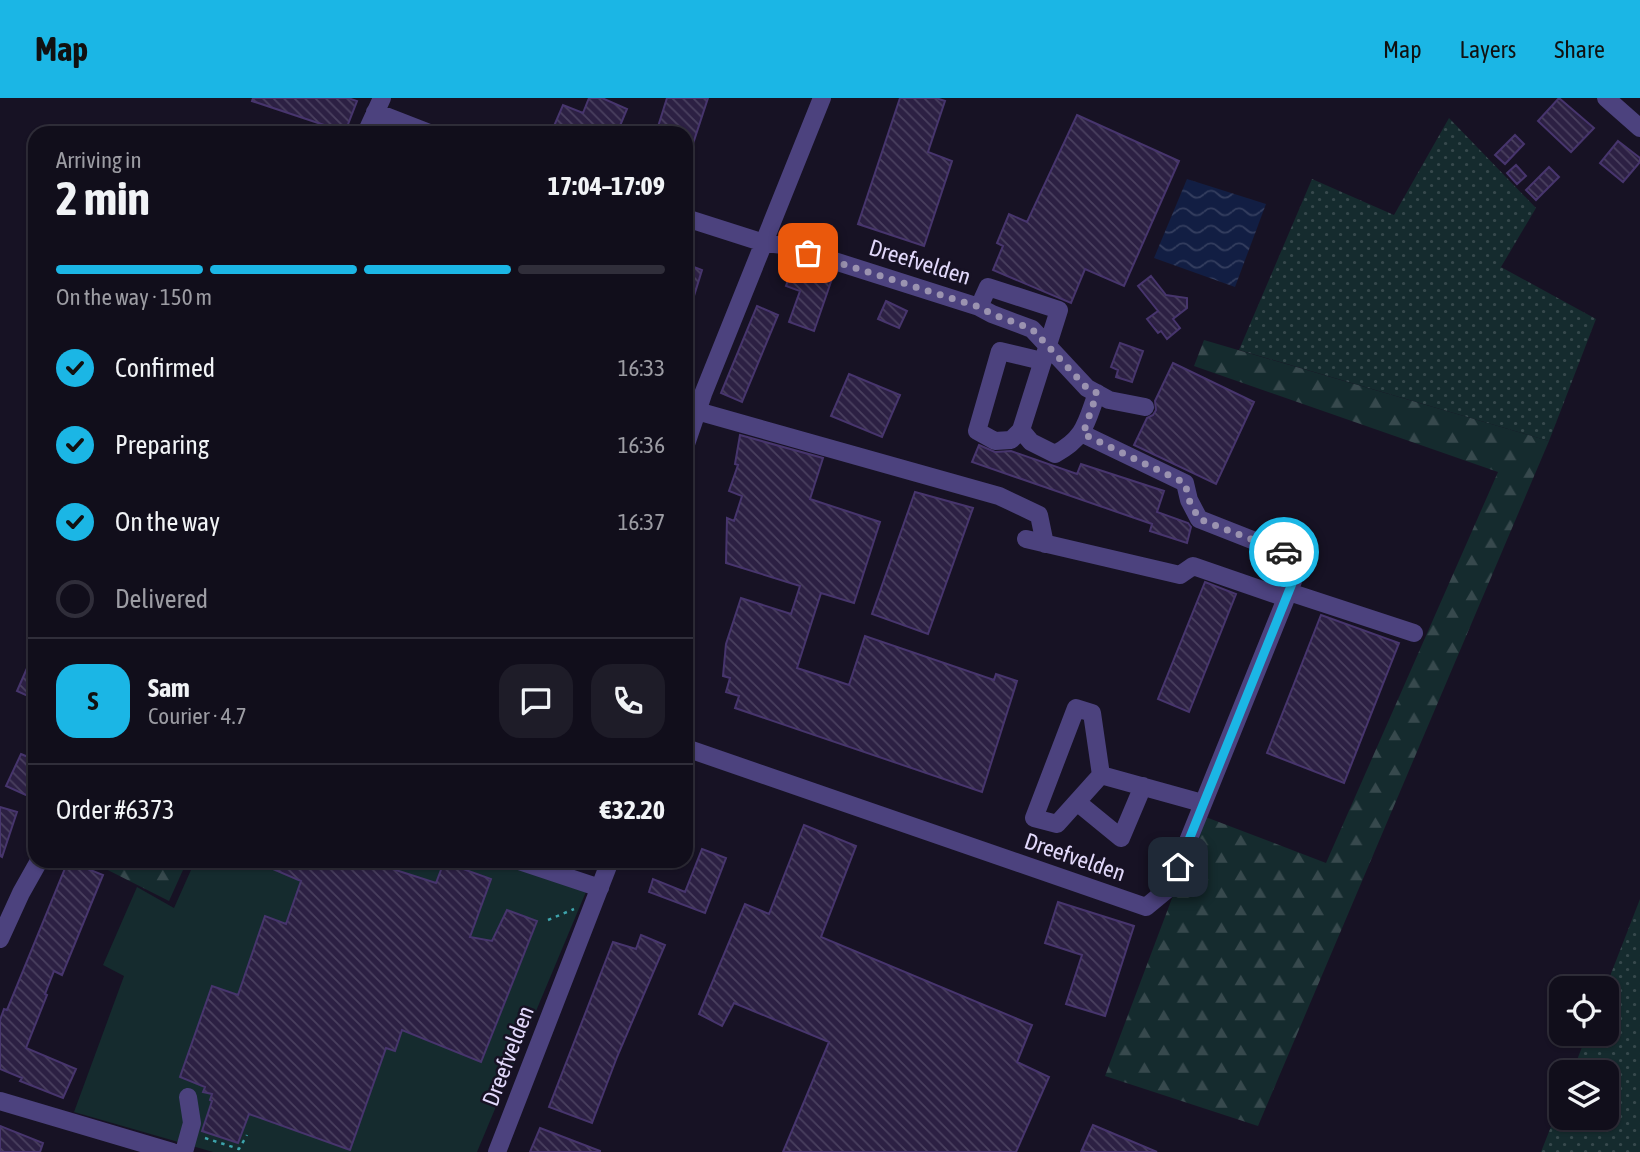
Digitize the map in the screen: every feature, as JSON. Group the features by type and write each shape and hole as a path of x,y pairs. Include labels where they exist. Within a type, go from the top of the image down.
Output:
{"street":[{"path":"822,98 764,243 695,398 999,496 1040,515 1045,544"},
{"path":"1606,98 1640,128"},
{"path":"369,126 377,103 417,126"},
{"name":"Dreefvelden","path":"693,220 764,243 784,245 979,307 1032,329 1045,353 1087,388 1097,393"},
{"path":"979,307 989,287 1059,310 1021,430 1012,440 995,440 977,431 1000,351 1045,353"},
{"path":"1021,430 1031,442 1055,454 1073,444 1083,434 1097,393 1109,400 1145,407"},
{"path":"1083,434 1185,483 1189,500 1199,519 1288,554 1292,563 1289,590"},
{"path":"1026,540 1180,575 1193,566 1289,590 1414,633"},
{"name":"Dreefvelden","path":"693,750 1146,907 1169,888 1289,590"},
{"path":"1076,708 1092,713 1101,775 1057,824 1034,818 1076,708"},
{"path":"1101,775 1202,803"},
{"path":"1077,802 1121,838 1143,786"},
{"path":"0,939 35,868"},
{"path":"536,868 598,894"},
{"name":"Dreefvelden","path":"497,1152 607,868"},
{"path":"184,1152 192,1123 188,1097"},
{"path":"0,1101 172,1152"}],"path":[{"path":"548,920 598,894"},
{"path":"190,1133 239,1149 247,1135"}],"green space":[{"path":"1449,118 1536,208 1501,267 1596,319 1549,441 1239,350 1312,179 1394,215"},
{"path":"1204,340 1549,441 1258,1126 1105,1076 1203,816 1326,863 1498,472 1194,366"},
{"path":"104,868 184,868 169,901"},
{"path":"192,868 530,868 588,887 477,1152 213,1152 74,1112 124,976 103,965 137,887 174,908"},
{"path":"1640,899 1640,1152 1541,1152 1550,1130 1619,1130 1619,1060 1577,1060 1582,1046 1619,1046 1619,976 1610,976"}],"water":[{"path":"1187,179 1266,204 1235,287 1154,258"}],"building":[{"path":"253,98 348,98 357,101 347,126 327,126 252,101"},
{"path":"589,98 602,98 627,109 620,126 554,126 563,105 583,113"},
{"path":"667,98 708,98 693,144 693,126 658,126"},
{"path":"900,98 936,98 945,101 928,152 952,161 924,246 858,224"},
{"path":"1559,98 1594,128 1571,152 1538,121"},
{"path":"1077,115 1179,161 1124,286 1085,269 1071,303 993,270 1003,246 997,243 1009,214 1027,222"},
{"path":"1515,135 1524,144 1505,164 1495,155"},
{"path":"1618,141 1640,158 1640,162 1623,182 1600,163"},
{"path":"1516,165 1526,176 1517,184 1507,173"},
{"path":"1549,167 1559,177 1536,200 1526,190"},
{"path":"795,260 834,273 814,331 789,322 800,291 786,286"},
{"path":"693,267 702,270 693,299"},
{"path":"1151,276 1166,295 1187,298 1187,308 1173,319 1180,328 1167,339 1161,331 1158,333 1147,319 1158,311 1138,286"},
{"path":"886,301 907,311 899,328 878,319"},
{"path":"757,306 778,315 742,402 721,393"},
{"path":"1120,343 1143,351 1132,382 1116,377 1118,370 1111,367"},
{"path":"1173,363 1254,402 1216,484 1134,445 1147,418 1156,410 1155,401"},
{"path":"849,374 900,395 882,437 831,416"},
{"path":"740,435 823,458 810,499 880,522 854,603 821,593 797,668 849,685 865,636 994,680 996,674 1017,681 982,792 735,708 739,696 726,692 730,678 723,676 726,644 741,598 791,614 800,586 726,563 727,518 734,521 742,496 729,491 738,465 735,464"},
{"path":"979,445 995,452 1011,451 1077,474 1081,464 1164,491 1157,512 1188,523 1191,527 1187,543 1150,531 1152,524 972,462"},
{"path":"915,492 973,508 928,634 872,614"},
{"path":"1205,582 1236,594 1189,712 1158,699"},
{"path":"1321,615 1399,643 1344,783 1267,753"},
{"path":"28,666 28,696 17,691"},
{"path":"21,754 28,757 28,796 6,786"},
{"path":"0,807 17,812 2,857 0,856"},
{"path":"804,825 856,846 821,937 1032,1025 1017,1062 1049,1077 1016,1152 783,1152 829,1042 734,1003 722,1026 699,1014 745,904 769,914"},
{"path":"702,849 726,858 705,913 649,892 653,879 685,892"},
{"path":"65,868 86,868 103,875 62,975 54,971 26,1048 76,1069 63,1098 20,1081 22,1078 0,1069 0,1020 4,1009 7,1010"},
{"path":"270,868 390,868 436,883 442,868 461,868 491,879 470,937 492,941 507,910 537,921 481,1062 402,1030 395,1051 386,1048 350,1150 249,1114 238,1143 202,1131 212,1094 203,1092 205,1087 180,1077 212,986 238,995 265,916 286,924 301,881"},
{"path":"1058,902 1134,926 1105,1016 1066,1004 1082,955 1045,943"},
{"path":"641,935 665,945 592,1123 549,1107 613,942 636,949"},
{"path":"1093,1125 1157,1152 1081,1152"},
{"path":"0,1126 43,1143 40,1152 0,1152"},
{"path":"540,1128 600,1151 600,1152 530,1152"}],"way so far":[{"path":"808,253 979,307 1032,329 1087,388 1097,393 1083,434 1185,483 1189,500 1199,519 1284,552"}],"route":[{"path":"1178,867 1293,581 1292,563 1284,552"}]}
